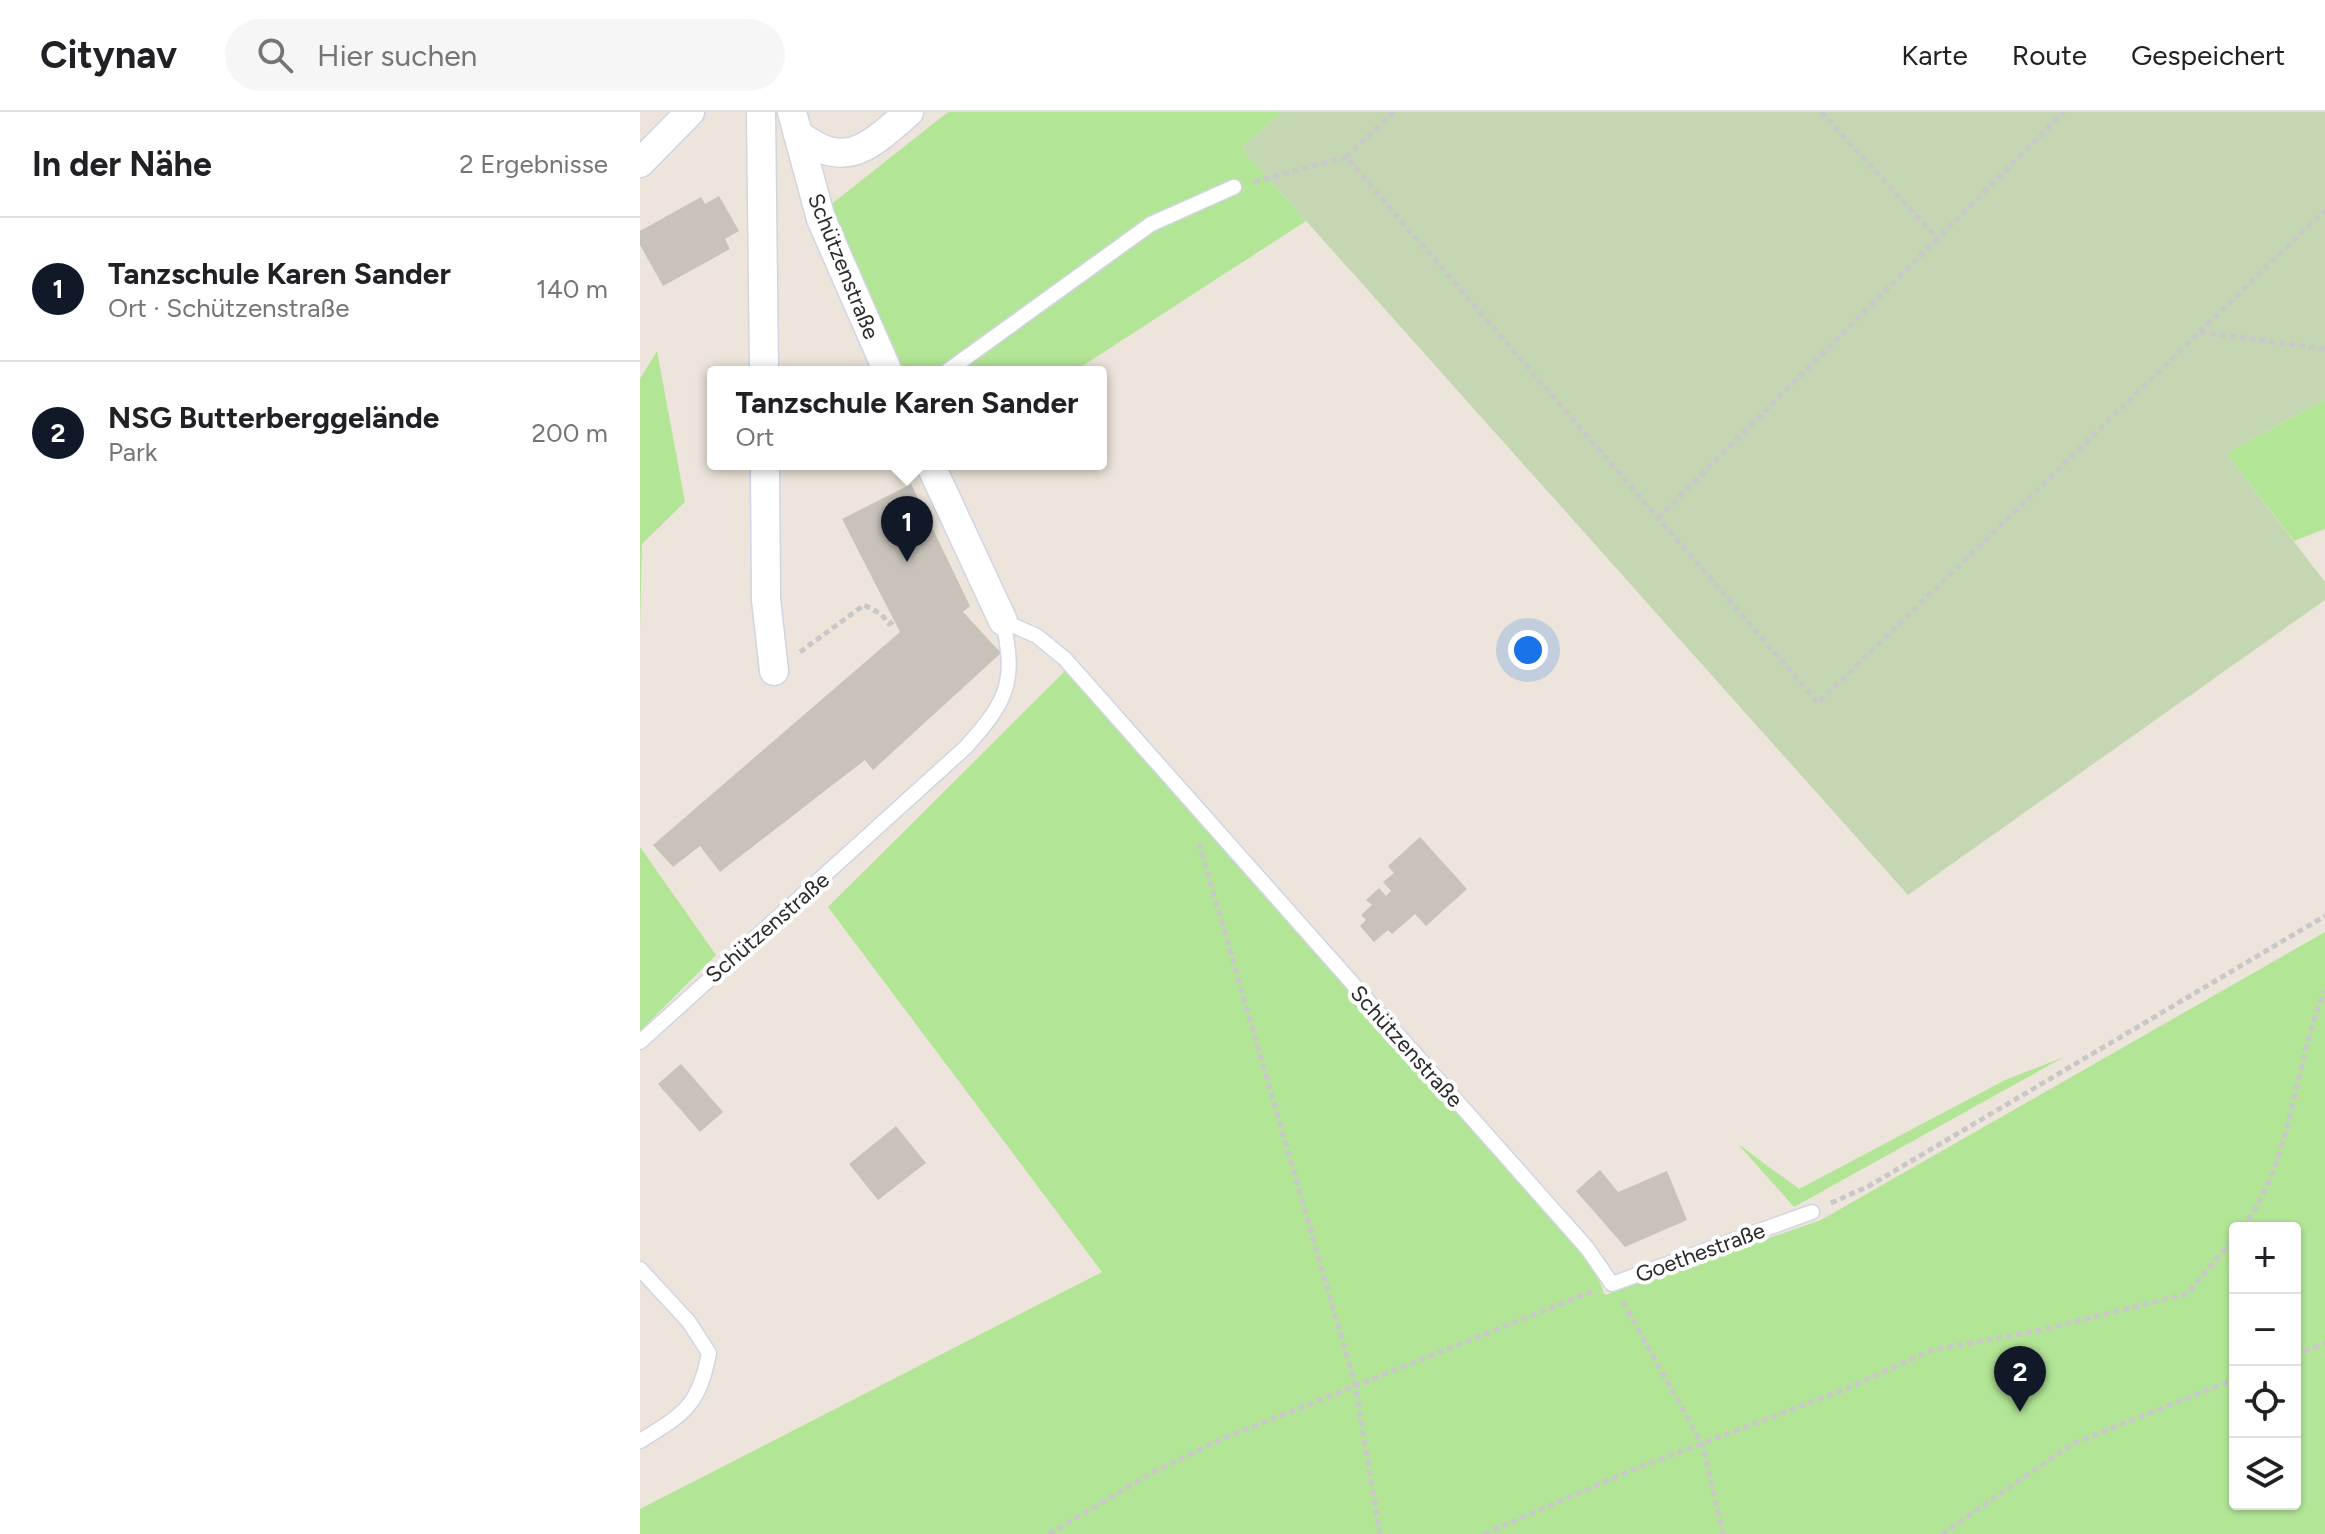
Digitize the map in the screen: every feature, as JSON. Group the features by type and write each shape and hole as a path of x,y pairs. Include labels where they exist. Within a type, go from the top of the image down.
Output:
{"street":[{"path":"640,163 690,112"},
{"path":"761,112 764,366"},
{"path":"795,123 818,150 835,155 851,153 887,131 909,112"},
{"name":"Schützenstraße","path":"795,123 821,219 885,366"},
{"path":"765,470 766,599 774,671"},
{"name":"Schützenstraße","path":"933,470 1003,621"}],"lane":[{"path":"954,366 1151,224 1234,187"},
{"name":"Schützenstraße","path":"640,1042 958,755 995,715 1008,690 1011,661 1003,621"},
{"name":"Schützenstraße","path":"1003,621 1037,636 1065,659 1587,1248 1612,1284"},
{"name":"Goethestraße","path":"1612,1284 1812,1212"},
{"path":"640,1269 689,1322 709,1353 703,1386 679,1416 640,1441"}],"path":[{"path":"1234,187 1346,157 1394,112"},
{"path":"1821,112 1938,238"},
{"path":"1658,518 2064,112"},
{"path":"1346,157 1818,703 2325,210"},
{"path":"2199,332 2325,349"},
{"path":"817,639 864,605 881,614 889,624 894,621"},
{"path":"1198,841 1355,1384 1380,1534"},
{"path":"1812,1212 1869,1186 2325,916"},
{"path":"2246,1222 2262,1196 2274,1165 2325,991"},
{"path":"1484,1534 1632,1470 1703,1446 1932,1350 2036,1331 2187,1294 2229,1244"},
{"path":"1612,1284 1703,1446 1723,1534"},
{"name":"Goethestraße","path":"1049,1534 1195,1452 1355,1384 1612,1284"},
{"path":"2301,1353 2325,1343"},
{"path":"1942,1534 2072,1444 2229,1381"}],"green space":[{"path":"948,112 1282,112 1241,148 1306,221 1082,366 893,366 824,210"},
{"path":"1282,112 2325,112 2325,400 2226,453 2325,582 2325,600 1908,895 1241,148"},
{"path":"657,351 685,502 642,544 640,631 640,379"},
{"path":"2325,400 2325,529 2294,541 2226,453"},
{"path":"1065,671 1593,1266 1605,1295 1821,1220 2325,932 2325,1534 640,1534 640,1509 1102,1272 828,907"},
{"path":"640,847 716,955 640,1031"},
{"path":"2064,1057 1794,1207 1738,1144 1799,1189 2005,1080"}],"building":[{"path":"719,196 739,231 725,239 730,249 663,286 640,245 640,231 701,197 705,204"},
{"path":"911,484 970,606 963,612 1001,653 873,770 865,760 720,872 700,846 673,867 653,845 900,632 842,519"},
{"path":"1420,837 1467,889 1426,926 1415,914 1392,934 1388,930 1374,942 1360,926 1366,920 1361,915 1372,905 1366,900 1379,888 1386,896 1391,891 1383,882 1394,873 1388,866"},
{"path":"681,1064 723,1112 700,1132 658,1084"},
{"path":"896,1126 926,1163 878,1200 849,1164"},
{"path":"1600,1170 1618,1192 1667,1171 1687,1220 1625,1247 1576,1191"}],"place":[{"name":"Tanzschule Karen Sander","path":"907,562"},
{"name":"NSG Butterberggelände","path":"2020,1412"}]}
